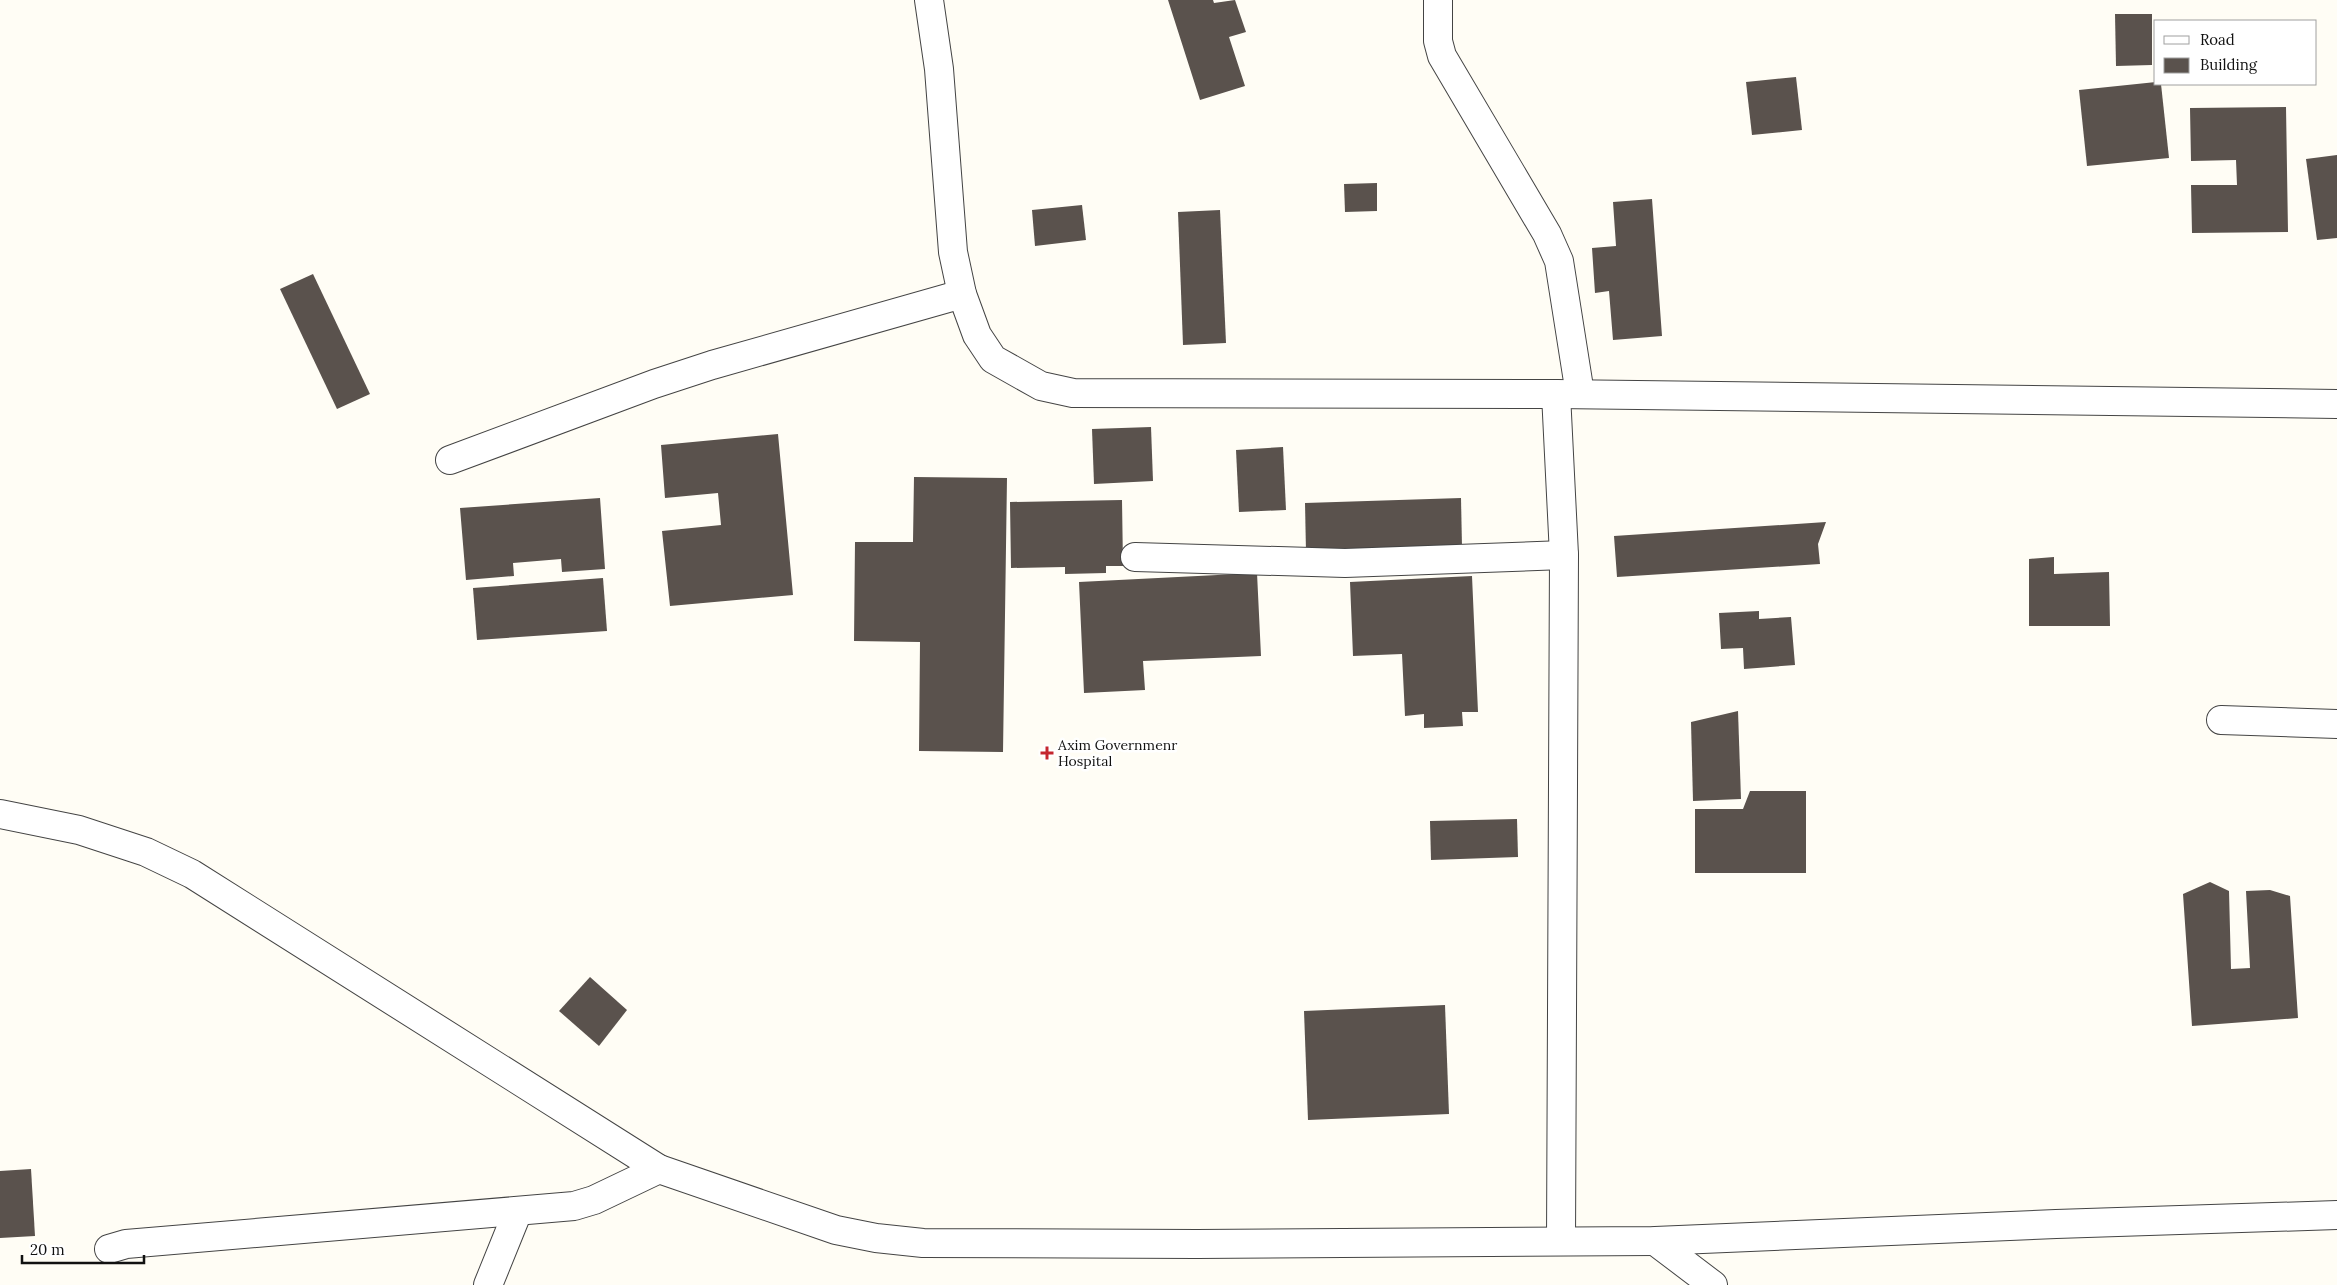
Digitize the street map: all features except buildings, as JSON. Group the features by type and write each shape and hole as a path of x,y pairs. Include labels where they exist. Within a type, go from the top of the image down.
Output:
{"street":[{"path":"929,0 939,69 952,252 962,294 977,335 993,359 1041,386 1073,393 1568,394 2337,404"},
{"path":"1438,0 1438,40 1442,56 1547,234 1559,261 1568,394 1564,556 1561,1240"},
{"path":"450,460 696,370 962,294"},
{"path":"1135,557 1345,563 1564,556"},
{"path":"2221,720 2337,724"},
{"path":"0,814 79,830 146,852 192,874 659,1169 836,1230 876,1238 923,1243 1196,1244 1561,1240 1655,1242 2046,1224 2337,1215"},
{"path":"109,1249 126,1244 574,1206 594,1200 659,1169"},
{"path":"488,1285 518,1211"},
{"path":"1655,1242 1712,1285"}],"place":[{"name":"Axim Governmenr Hospital","path":"1047,753"}]}
